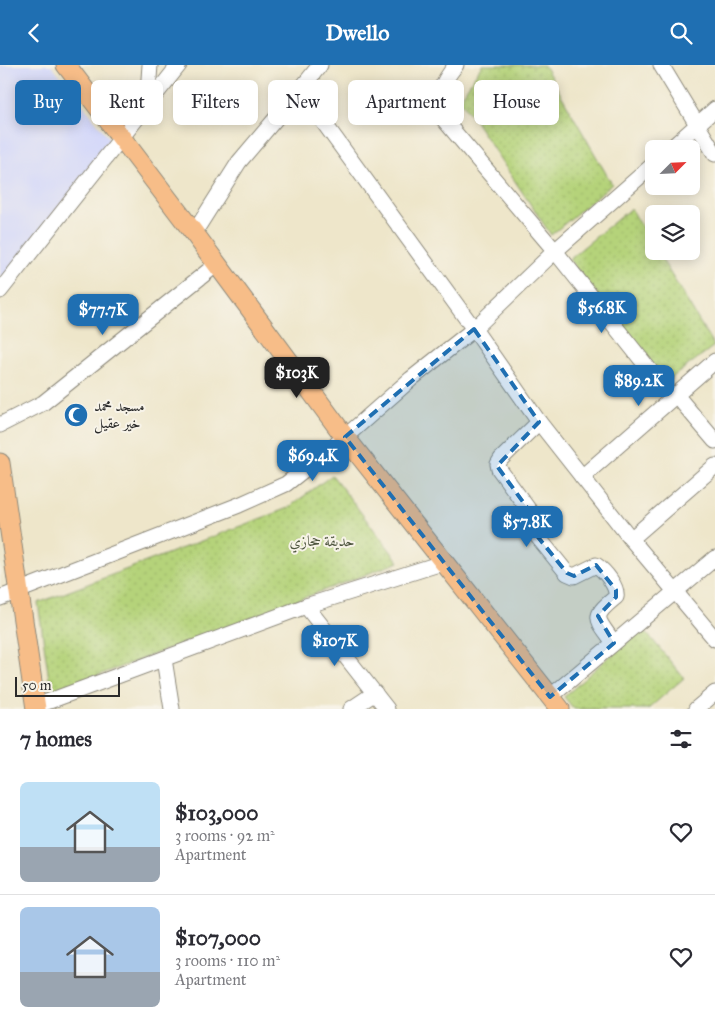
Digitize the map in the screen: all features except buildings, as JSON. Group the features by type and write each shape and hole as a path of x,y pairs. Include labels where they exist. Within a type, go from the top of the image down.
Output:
{"main road":[{"path":"66,65 194,233 345,437 555,703"},
{"path":"0,463 36,708"}],"street":[{"path":"149,80 150,65"},
{"path":"163,86 179,65"},
{"path":"308,80 320,65"},
{"path":"456,65 448,75 439,93 440,115 674,396 715,441"},
{"path":"661,65 715,154"},
{"path":"680,140 715,109"},
{"path":"0,291 132,125"},
{"path":"194,233 239,162 270,125"},
{"path":"325,125 539,421 631,539 715,639"},
{"path":"0,598 239,505 286,484 474,329 555,251 645,171"},
{"path":"0,425 43,403 217,264"},
{"path":"582,477 715,361"},
{"path":"539,421 500,459 499,469 531,513 533,531 567,573 574,576 596,565 602,569 616,590 616,597 601,610 598,616 614,643"},
{"path":"631,539 715,466"},
{"path":"555,703 614,643 715,558"},
{"path":"36,708 306,607 445,562"},
{"path":"306,607 387,709"},
{"path":"164,659 172,709"},
{"path":"351,709 375,693"},
{"path":"696,709 715,693"}],"highlighted area":[{"path":"474,329 539,422 497,466 531,513 533,531 567,573 574,576 596,565 616,590 616,597 598,616 614,643 550,697 345,437"}],"shaded area":[{"path":"0,65 51,65 63,80 15,80 15,125 81,125 81,103 91,115 91,125 99,125 110,139 51,220 0,281"}],"green space":[{"path":"482,65 544,65 553,80 474,80 474,120 464,105 464,93"},
{"path":"559,91 612,184 551,235 477,125 559,125"},
{"path":"631,208 645,232 645,260 662,260 714,346 666,382 569,259"},
{"name":"حديقة حجازي","path":"332,475 399,562 51,693 38,603 288,508"},
{"path":"642,627 684,678 648,709 574,709 564,697"}],"place":[{"name":"مسجد محمد خير عقيل","path":"76,415"}]}
